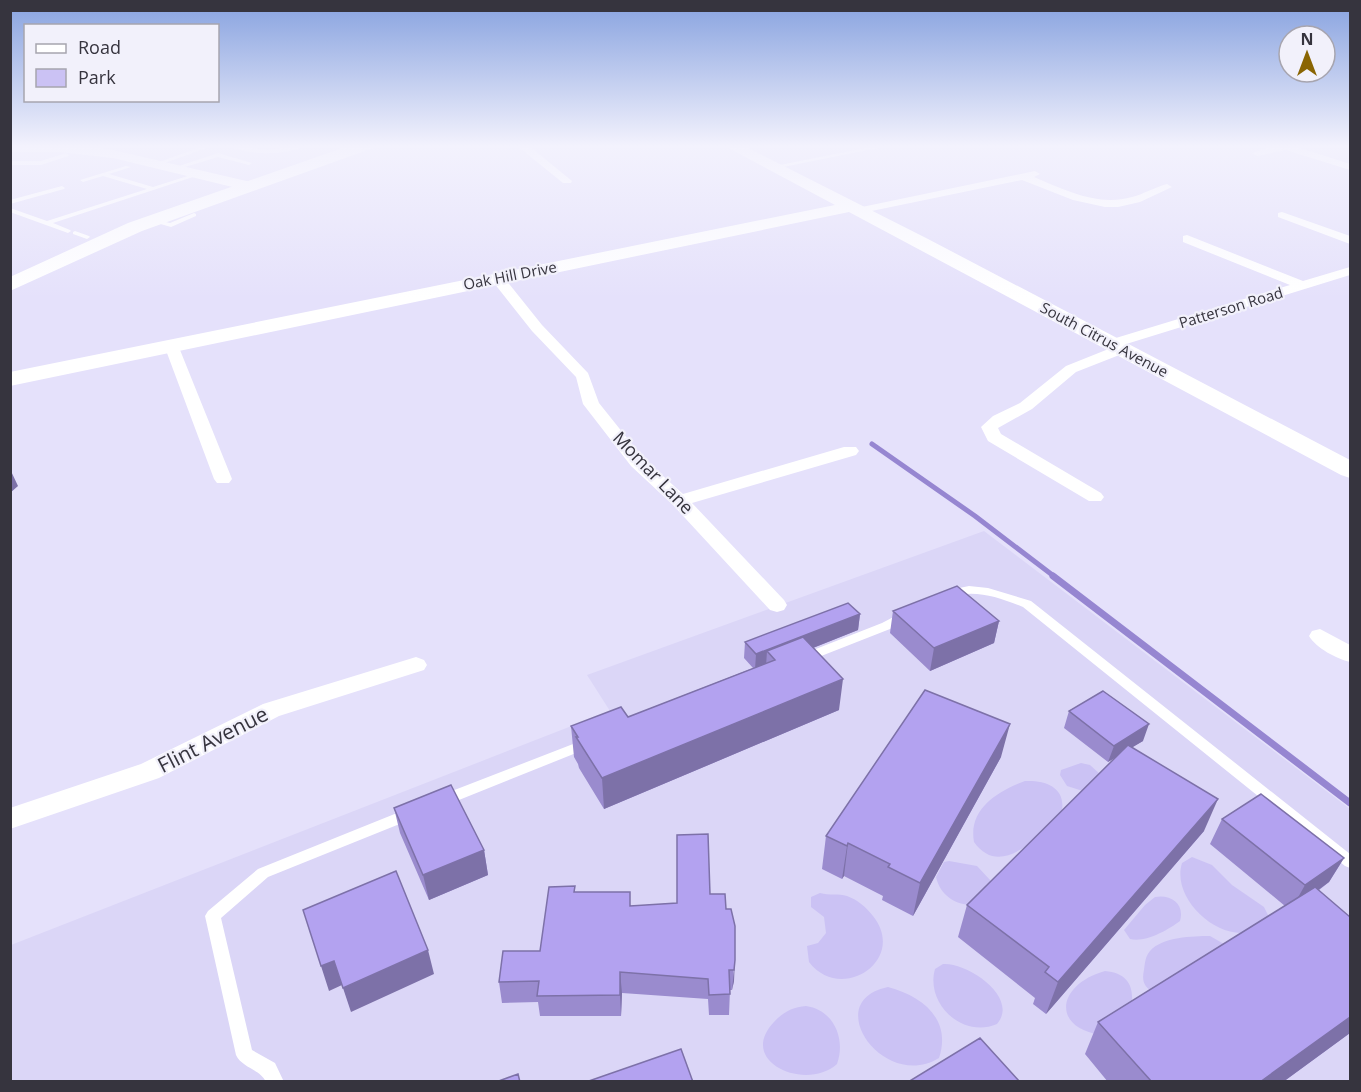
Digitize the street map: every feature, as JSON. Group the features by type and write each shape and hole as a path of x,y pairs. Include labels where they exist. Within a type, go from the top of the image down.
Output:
{"main road":[{"path":"10,271 77,234 202,196"},
{"path":"10,285 92,245 213,196"}],"street":[{"name":"South Citrus Avenue","path":"828,196 1350,470"},
{"path":"853,209 921,196"},
{"path":"1074,196 1104,204 1131,202 1145,196"},
{"name":"Oak Hill Drive","path":"10,379 496,278 853,209"},
{"path":"1282,215 1350,240"},
{"path":"1187,239 1304,286"},
{"name":"Patterson Road","path":"1095,497 994,437 989,427 999,419 1026,406 1071,369 1116,347 1350,271"},
{"name":"Momar Lane","path":"496,278 537,328 583,376 591,404 637,462 680,501 777,605"},
{"path":"171,345 223,479"},
{"path":"680,501 850,451"},
{"path":"1320,636 1350,655"},
{"name":"Flint Avenue","path":"10,819 150,771 271,710 416,665"}],"lane":[{"path":"10,202 32,196"},
{"path":"47,223 131,196"},
{"path":"10,210 77,234"},
{"path":"153,221 171,225 194,215"},
{"path":"936,597 967,589 1004,596 1027,604 1350,862"},
{"path":"799,660 886,626 916,607"},
{"path":"276,1082 269,1068 245,1055 213,916 262,873 602,737"}],"shaded area":[{"path":"984,531 1350,809 1350,1081 11,1082 11,945 610,711 587,675"}],"green space":[{"path":"1081,763 1090,765 1101,775 1083,791 1067,786 1060,775 1061,770"},
{"path":"1025,781 1041,782 1054,788 1062,799 1061,815 1019,850 996,857 985,853 974,842 973,830 980,811 995,796"},
{"path":"1192,857 1212,865 1232,885 1264,907 1270,919 1252,930 1241,933 1217,927 1206,919 1196,910 1182,887 1180,875 1182,863"},
{"path":"944,862 977,866 991,881 973,905 954,901 941,889 936,877"},
{"path":"820,893 844,895 861,904 873,916 882,932 882,948 877,961 866,971 853,978 837,979 822,974 809,962 807,946 818,943 826,933 824,917 811,907 811,897"},
{"path":"1155,897 1166,897 1179,905 1180,921 1163,932 1142,939 1130,939 1124,930 1145,905"},
{"path":"1210,936 1224,944 1151,991 1146,986 1143,976 1146,960 1148,953 1155,946 1178,938"},
{"path":"943,964 965,969 988,983 1002,1003 1002,1014 997,1024 972,1027 949,1015 941,1006 933,982 935,969"},
{"path":"1105,971 1125,978 1131,988 1132,1001 1131,1009 1101,1035 1085,1030 1074,1023 1067,1015 1066,1005 1077,985"},
{"path":"888,987 912,996 931,1011 938,1021 941,1032 942,1044 939,1058 918,1065 898,1063 880,1054 867,1040 859,1025 859,1009 868,995"},
{"path":"806,1006 824,1013 835,1027 839,1036 839,1054 837,1064 824,1072 809,1075 793,1074 769,1060 763,1049 765,1036 777,1018 788,1011"}],"building":[{"path":"957,586 999,621 934,648 893,611"},
{"path":"848,603 860,614 756,654 745,642"},
{"path":"803,637 843,679 602,778 571,726 621,707 628,717 775,660 767,651"},
{"path":"925,690 1010,724 920,883 888,867 890,864 848,843 847,846 826,836"},
{"path":"1103,691 1149,724 1114,746 1069,711"},
{"path":"1128,745 1218,799 1058,982 1045,972 1049,967 967,905"},
{"path":"451,785 484,850 423,875 394,808"},
{"path":"1261,794 1344,858 1305,885 1222,819"},
{"path":"708,834 710,894 725,894 726,909 731,909 735,926 734,970 729,970 730,994 709,995 708,979 620,972 620,995 537,996 539,981 499,982 503,951 540,951 549,887 575,886 574,892 630,892 630,906 677,903 677,835"},
{"path":"396,871 428,950 343,988 334,961 321,966 303,910"},
{"path":"1315,887 1350,917 1350,1017 1260,1082 1152,1082 1098,1022"},
{"path":"980,1038 1020,1082 908,1082"},
{"path":"681,1049 693,1082 586,1082"},
{"path":"518,1074 520,1082 496,1082"}],"waterway":[{"path":"872,444 975,516 1055,577"},
{"path":"1053,576 1350,803"}]}
